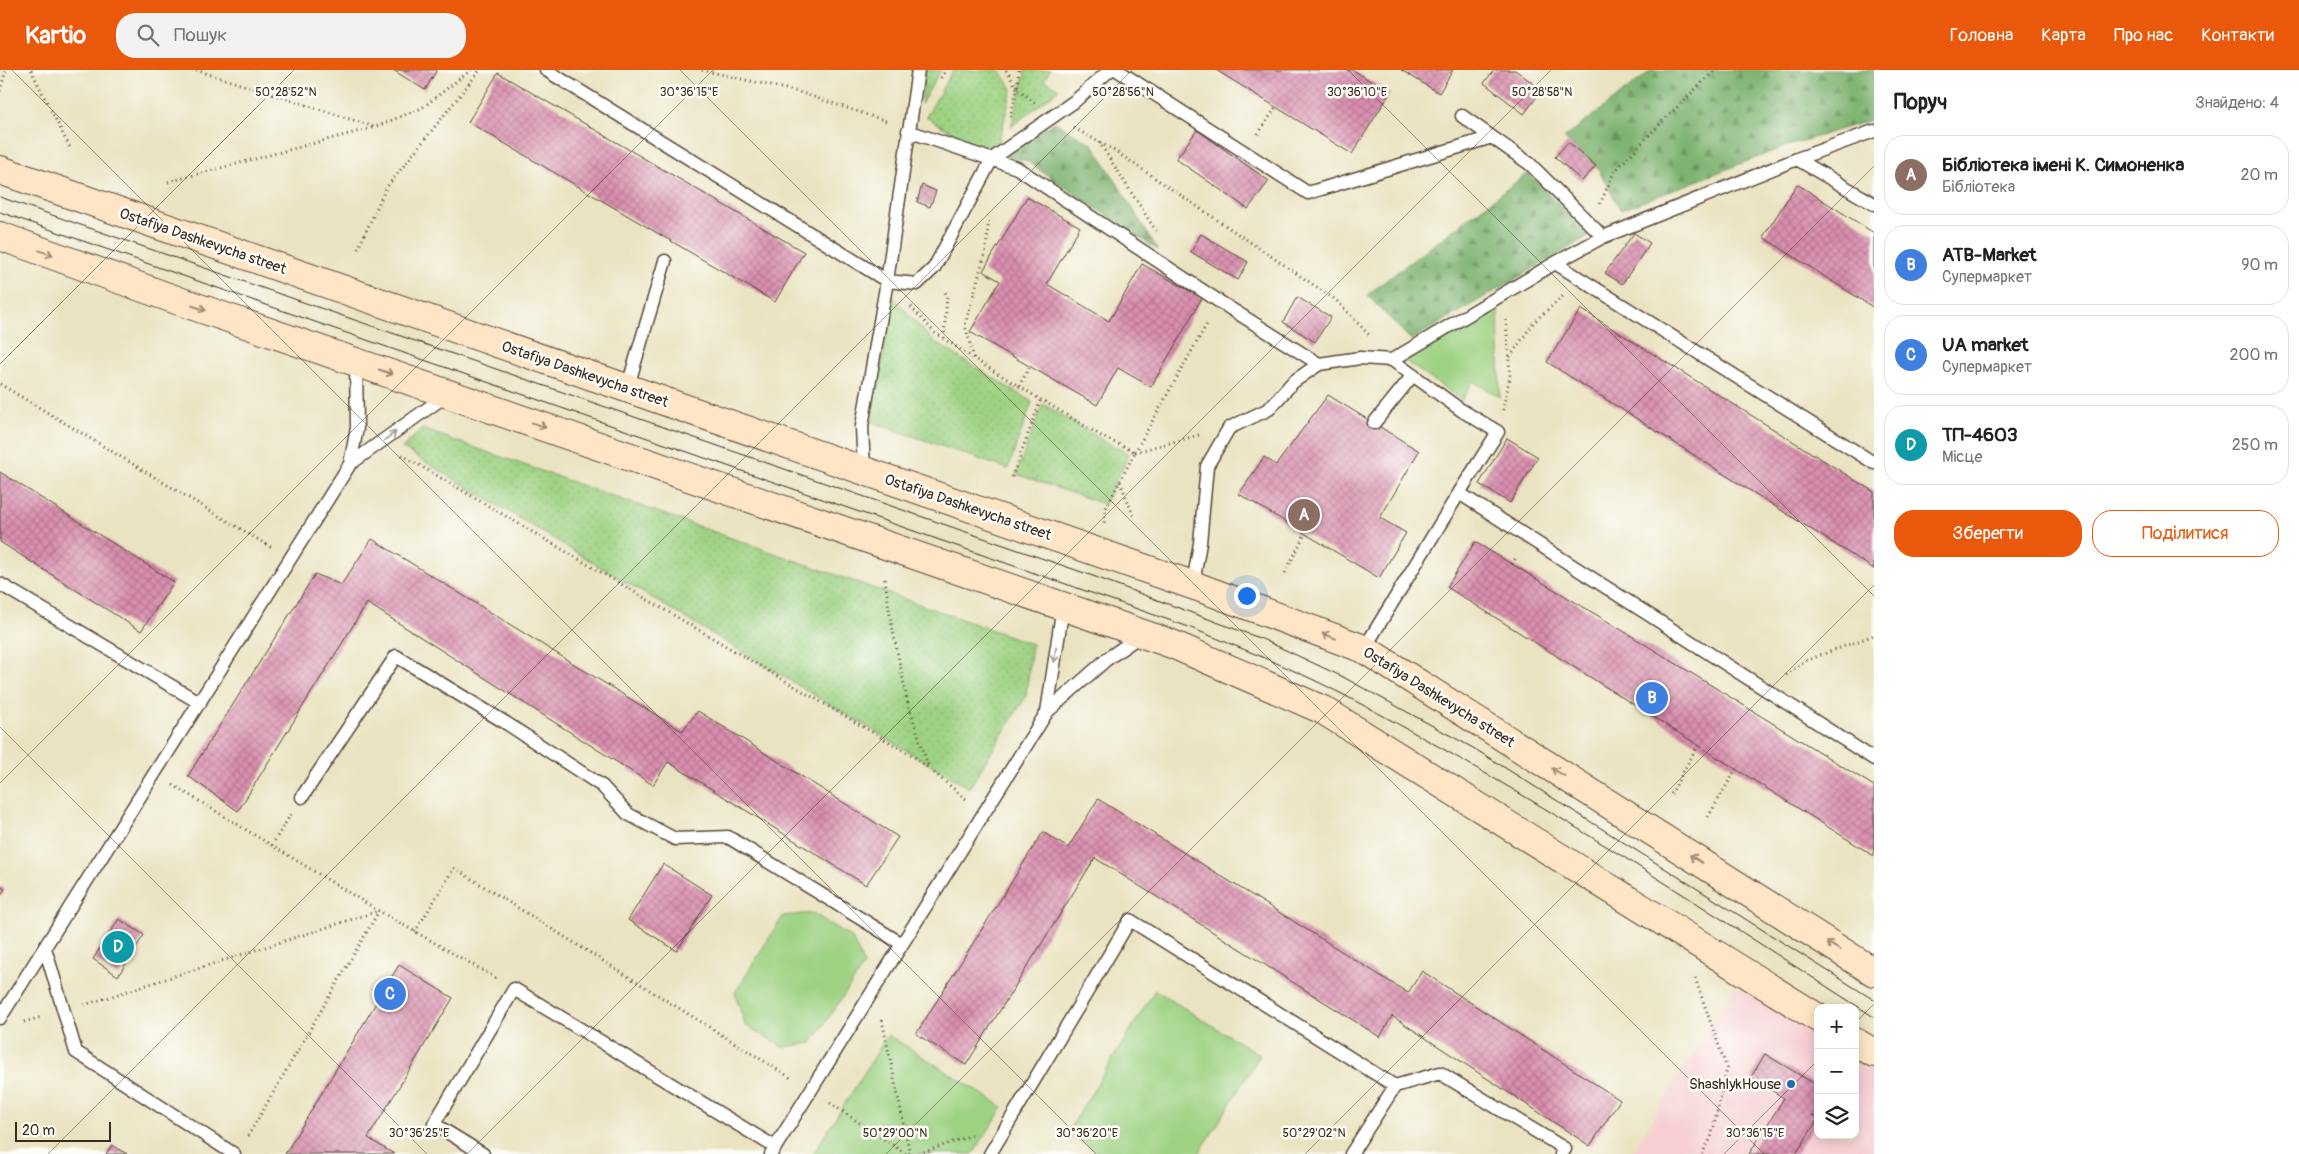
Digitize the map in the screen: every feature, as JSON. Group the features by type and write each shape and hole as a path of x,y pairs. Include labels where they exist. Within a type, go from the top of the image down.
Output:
{"street":[{"name":"Ostafiya Dashkevycha street","path":"0,170 1198,587 1364,649 1874,972"},
{"path":"0,236 179,302 356,361 1172,644 1323,710 1814,1016"},
{"path":"1859,1044 1874,1053"}],"lane":[{"path":"546,70 887,281 917,284 934,268 992,158 1076,101 1110,70"},
{"path":"864,471 862,426 887,281 918,70"},
{"path":"1117,70 1308,193 1492,137"},
{"path":"1462,116 1530,164 1602,237"},
{"path":"908,131 1017,168 1220,302 1319,364"},
{"path":"1392,360 1554,263 1602,237 1796,159 1874,131"},
{"path":"1796,159 1874,204"},
{"path":"627,388 665,261"},
{"path":"1554,263 1874,463"},
{"path":"1198,587 1194,578 1200,543 1207,466 1230,428 1269,409 1293,382 1319,364 1360,358 1392,360 1461,410 1498,432 1364,649"},
{"path":"0,1018 350,464 357,428 356,361"},
{"path":"1374,424 1413,375"},
{"path":"350,464 448,393"},
{"path":"1459,493 1874,759"},
{"path":"0,584 200,703"},
{"path":"1047,712 1063,606"},
{"path":"483,1154 434,1124 514,988 773,1150 1047,712 1107,659 1142,634"},
{"path":"302,796 396,656 506,723 602,786 628,814 675,838 728,837 902,944"},
{"path":"990,1154 1130,920 1395,1086"},
{"path":"45,948 76,1052 234,1154"},
{"path":"1351,1154 1395,1086 1440,1073 1565,1149 1561,1154"}],"path":[{"path":"0,91 6,70"},
{"path":"31,70 70,148"},
{"path":"196,70 375,127"},
{"path":"168,182 375,127 422,108 471,70"},
{"path":"358,249 386,188 480,70"},
{"path":"702,70 799,92 890,122 908,131"},
{"path":"1006,70 1017,88 1053,117 1115,150 1336,300 1392,360"},
{"path":"1017,88 1019,70"},
{"path":"1590,225 1614,172 1715,70"},
{"path":"1246,153 1276,107"},
{"path":"1098,142 1157,232"},
{"path":"974,359 965,325 986,250 990,211"},
{"path":"934,268 947,296 944,339"},
{"path":"1510,357 1534,322 1560,300 1575,276"},
{"path":"887,281 935,333 974,359 1103,437 1135,452 1230,428"},
{"path":"1498,432 1510,376 1510,357 1506,342 1506,292"},
{"path":"1106,508 1135,452 1220,302"},
{"path":"1019,386 1030,366"},
{"path":"0,384 290,559"},
{"path":"1012,477 1041,399"},
{"path":"393,450 916,758 984,814"},
{"path":"1120,481 1134,517"},
{"path":"1285,574 1305,534"},
{"path":"885,579 890,616 908,704 929,769"},
{"path":"1766,689 1805,661 1874,635"},
{"path":"1671,794 1698,745"},
{"path":"1708,816 1736,769"},
{"path":"166,780 379,911 514,988"},
{"path":"272,846 302,796"},
{"path":"415,932 454,868 811,1090 908,1154"},
{"path":"18,1024 379,911"},
{"path":"247,1137 379,911"},
{"path":"1693,973 1727,1069 1711,1138 1702,1154"},
{"path":"882,1019 908,1154"},
{"path":"919,1154 1010,1122"}],"shaded area":[{"path":"1735,986 1814,1035 1814,1139 1859,1139 1859,1063 1874,1072 1874,1154 1631,1154"}],"green space":[{"path":"925,70 941,70 921,104"},
{"path":"953,70 1000,70 1012,89 998,145 987,152 926,117"},
{"path":"1026,70 1050,70 1044,80 1059,89 1011,127"},
{"path":"1652,70 1874,70 1874,119 1784,147 1621,210 1596,166 1564,138"},
{"path":"1054,122 1093,144 1158,250 1025,160 1003,157"},
{"path":"1528,173 1589,236 1411,340 1367,295"},
{"path":"893,297 933,341 1032,402 1008,469 872,422"},
{"path":"1498,304 1500,397 1473,381 1462,400 1402,359"},
{"path":"1043,404 1129,454 1104,504 1016,474"},
{"path":"422,429 1032,644 1026,696 969,788 402,448"},
{"path":"813,913 852,938 864,965 812,1043 783,1047 745,1025 735,993 783,916"},
{"path":"1155,990 1260,1055 1199,1154 1101,1154 1067,1133"},
{"path":"888,1035 1003,1107 973,1154 813,1154"}],"building":[{"path":"393,70 437,70 425,90"},
{"path":"1216,70 1353,70 1390,93 1352,154"},
{"path":"1401,70 1453,70 1439,93"},
{"path":"1494,70 1515,70 1542,90 1524,114 1484,83"},
{"path":"498,73 804,252 775,302 468,122"},
{"path":"1197,130 1269,181 1248,209 1176,159"},
{"path":"1568,142 1596,166 1582,181 1555,157"},
{"path":"1797,184 1874,233 1874,308 1763,237"},
{"path":"922,185 936,191 930,207 917,202"},
{"path":"1027,197 1080,227 1047,284 1109,321 1142,264 1202,298 1151,387 1118,368 1097,405 970,332 1000,281 983,271"},
{"path":"1634,233 1650,243 1622,284 1605,273"},
{"path":"1201,234 1248,262 1238,280 1191,252"},
{"path":"1297,297 1331,317 1315,342 1283,322"},
{"path":"1581,309 1874,492 1874,569 1547,362"},
{"path":"1328,395 1419,451 1380,518 1406,533 1379,578 1239,494 1264,457 1276,465"},
{"path":"1507,438 1538,457 1510,503 1479,484"},
{"path":"0,472 174,582 141,631 0,542"},
{"path":"372,539 682,731 698,711 898,837 866,885 668,762 653,785 367,603 238,811 188,776 315,574 341,585"},
{"path":"1475,542 1874,786 1874,856 1447,587"},
{"path":"1098,799 1408,993 1422,971 1620,1100 1590,1146 1392,1016 1380,1037 1095,858 966,1065 916,1034 1043,832 1068,848"},
{"path":"663,864 712,895 677,951 628,920"},
{"path":"0,886 5,889 0,897"},
{"path":"119,919 144,935 118,976 93,959"},
{"path":"399,965 453,998 368,1138 394,1154 285,1154"},
{"path":"1765,1054 1814,1084 1814,1112 1812,1115 1814,1116 1814,1125 1796,1154 1749,1154 1784,1098 1751,1077"},
{"path":"112,1145 127,1154 106,1154"}],"tram line":[{"path":"0,197 1093,576 1262,639 1343,677 1475,749 1874,1000"},
{"path":"0,212 1186,626 1264,658 1340,693 1477,768 1611,849 1874,1017"}],"place":[{"name":"Бібліотека імені К. Симоненка","path":"1304,515"},
{"name":"ATB-Market","path":"1652,698"},
{"name":"ТП-4603","path":"118,947"},
{"name":"UA market","path":"390,994"},
{"name":"ShashlykHouse","path":"1791,1084"}]}
